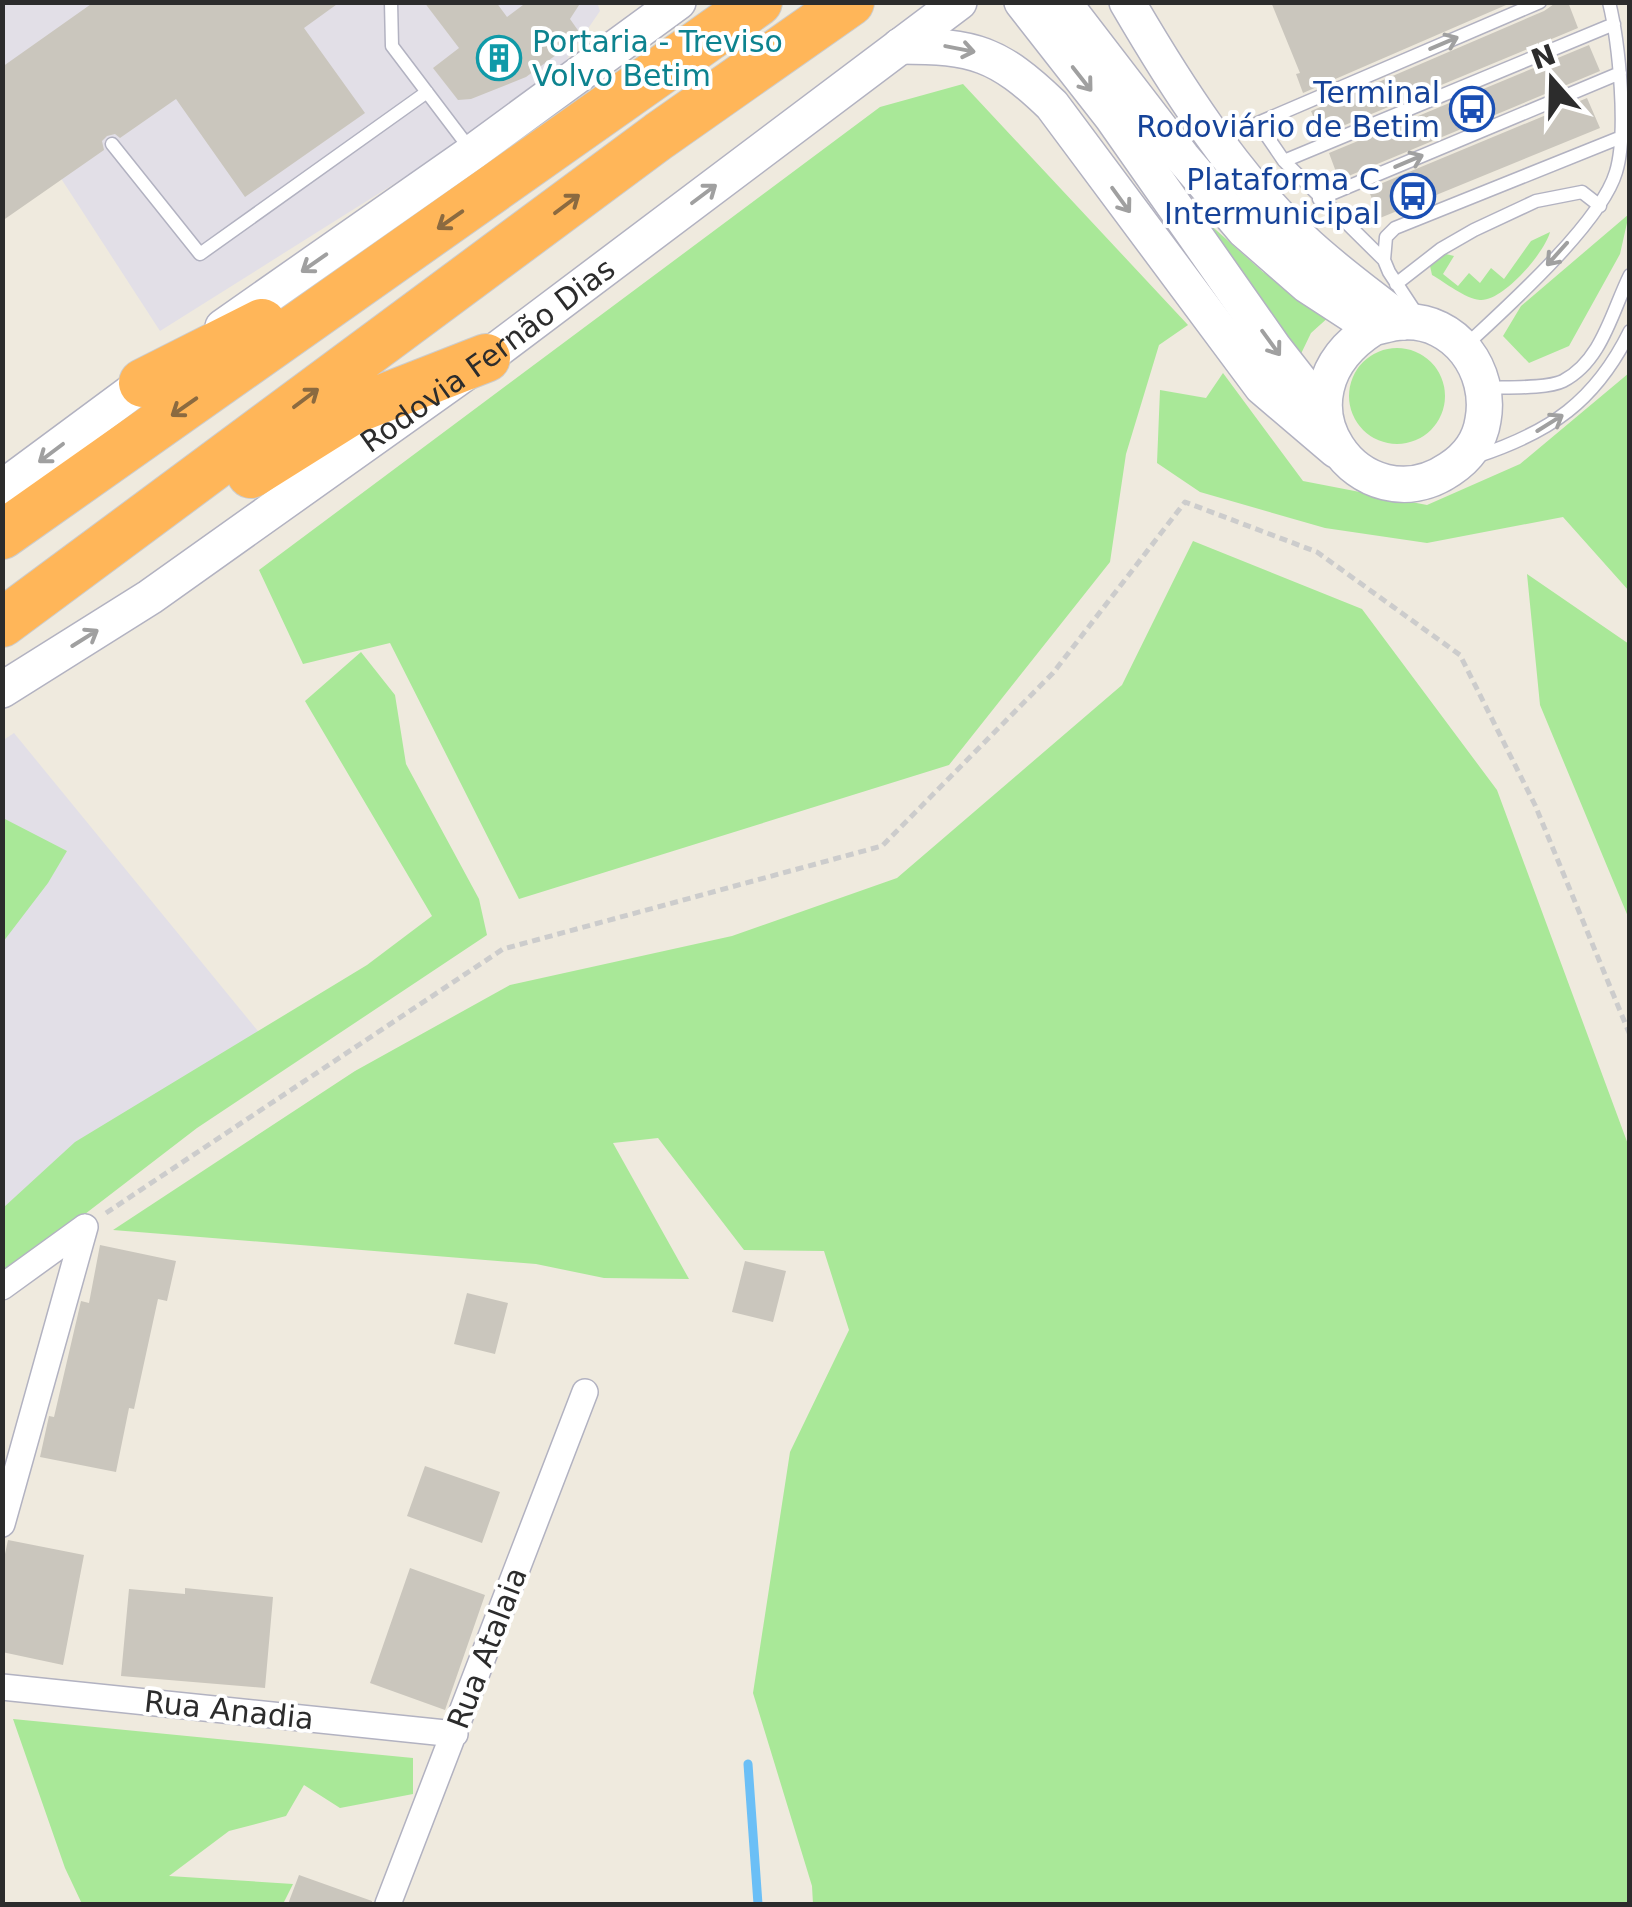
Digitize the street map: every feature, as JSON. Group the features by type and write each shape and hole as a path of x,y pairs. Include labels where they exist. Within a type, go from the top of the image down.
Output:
{"highway":[{"path":"2,535 758,2"},
{"path":"2,626 659,136 850,2"},
{"path":"143,383 403,252"},
{"path":"2,626 353,410 486,358"}],"main road":[{"path":"609,53 626,18 627,2"},
{"path":"2,488 678,2"},
{"name":"Rodovia Fernão Dias","path":"2,690 150,597 486,358 959,2"},
{"path":"1022,2 1112,117 1274,348 1324,412"},
{"path":"900,46 948,46 981,54 1028,81 1052,105 1262,387 1361,472 1386,482 1413,484 1439,477 1461,462 1482,428 1484,388 1474,359 1464,347 1452,337 1400,325 1307,285 1244,230 1182,157 1063,2"},
{"path":"1127,2 1208,129 1257,189 1301,239 1400,325"},
{"path":"1341,454 1329,434 1324,412 1325,386 1334,362 1351,342 1400,325"}],"street":[{"path":"2,1287 84,1227"},
{"path":"2,1524 84,1227"},
{"name":"Rua Atalaia","path":"388,1904 585,1392"},
{"name":"Rua Anadia","path":"2,1687 454,1734"}],"lane":[{"path":"392,2 392,46 473,152"},
{"path":"1400,325 1396,284 1384,260 1284,162 1258,123 1540,2"},
{"path":"1464,347 1520,295 1600,206 1616,172 1620,74 1609,2"},
{"path":"1284,162 1614,24"},
{"path":"1319,199 1620,74"},
{"path":"112,144 200,254 427,92"},
{"path":"1384,260 1386,237 1394,228 1620,138"},
{"path":"1396,284 1441,248 1536,201 1582,192 1600,206"},
{"path":"1484,388 1561,382 1574,372 1601,341 1630,275"},
{"path":"1461,462 1520,442 1575,408 1617,357 1630,332"}],"path":[{"path":"84,1227 504,948 882,846 1053,673 1185,502 1317,552 1460,655 1535,806 1630,1035"}],"shaded area":[{"path":"597,2 600,11 548,87 160,331 3,89 3,3"},
{"path":"14,733 271,1047 3,1250 2,741"}],"green space":[{"path":"963,84 1188,325 1159,345 1126,454 1110,562 949,765 519,899 390,643 303,664 259,570 880,107"},
{"path":"1629,214 1620,254 1569,346 1529,363 1503,336 1521,306"},
{"path":"1206,221 1263,272 1331,315 1311,333 1298,360"},
{"path":"1550,232 1522,274 1489,298 1468,296 1432,275 1430,266 1446,254 1454,256 1443,274 1458,286 1469,273 1480,283 1491,268 1504,279 1531,241"},
{"path":"1397,348 1415,351 1431,362 1442,378 1442,414 1431,430 1415,441 1397,444 1379,441 1363,430 1352,414 1349,396 1352,378 1363,362 1379,351"},
{"path":"1223,373 1303,481 1427,505 1520,464 1629,373 1629,591 1563,517 1427,543 1325,528 1200,492 1157,463 1160,390 1206,398"},
{"path":"1193,541 1362,609 1497,790 1629,1147 1629,1904 813,1904 812,1886 753,1693 790,1452 849,1330 824,1251 744,1250 658,1138 613,1143 689,1279 604,1278 536,1264 113,1230 355,1071 510,985 732,936 897,878 1122,685"},
{"path":"1527,574 1629,644 1629,919 1540,705"},
{"path":"361,652 395,695 406,764 479,899 487,935 197,1128 3,1277 3,1208 75,1142 367,965 432,916 305,701"},
{"path":"3,818 67,851 3,942"},
{"path":"13,1719 413,1758 413,1794 340,1808 304,1785 286,1816 229,1831 169,1876 293,1884 283,1904 82,1904 65,1868"}],"building":[{"path":"94,2 340,2 304,28 365,113 245,197 176,99 120,138 115,134 107,136 102,141 104,150 2,221 2,67"},
{"name":"Portaria - Treviso Volvo Betim","path":"424,2 496,2 507,17 527,2 581,2 570,19 582,36 526,77 471,99 458,100 433,68 459,48"},
{"path":"1271,2 1513,2 1303,93 1296,74 1300,73"},
{"path":"1557,2 1568,2 1578,28 1321,135 1311,111"},
{"path":"1589,45 1600,71 1339,180 1329,153"},
{"path":"1587,98 1600,128 1380,218 1368,189"},
{"path":"100,1245 176,1261 167,1301 158,1299 116,1472 40,1457 49,1416 54,1417 81,1301 89,1303"},
{"path":"745,1261 786,1271 773,1322 732,1312"},
{"path":"467,1293 508,1303 495,1354 454,1344"},
{"path":"425,1466 500,1492 482,1543 407,1516"},
{"path":"8,1540 84,1555 63,1665 2,1652 2,1568"},
{"path":"410,1568 485,1595 445,1710 370,1683"},
{"path":"185,1588 273,1597 265,1688 121,1676 129,1589 185,1594"},
{"path":"299,1875 372,1901 372,1904 288,1904"}],"waterway":[{"path":"748,1764 758,1904"}],"place":[{"name":"Portaria - Treviso Volvo Betim","path":"499,58"},
{"name":"Terminal Rodoviário de Betim","path":"1472,109"},
{"name":"Plataforma C Intermunicipal","path":"1413,196"}]}
